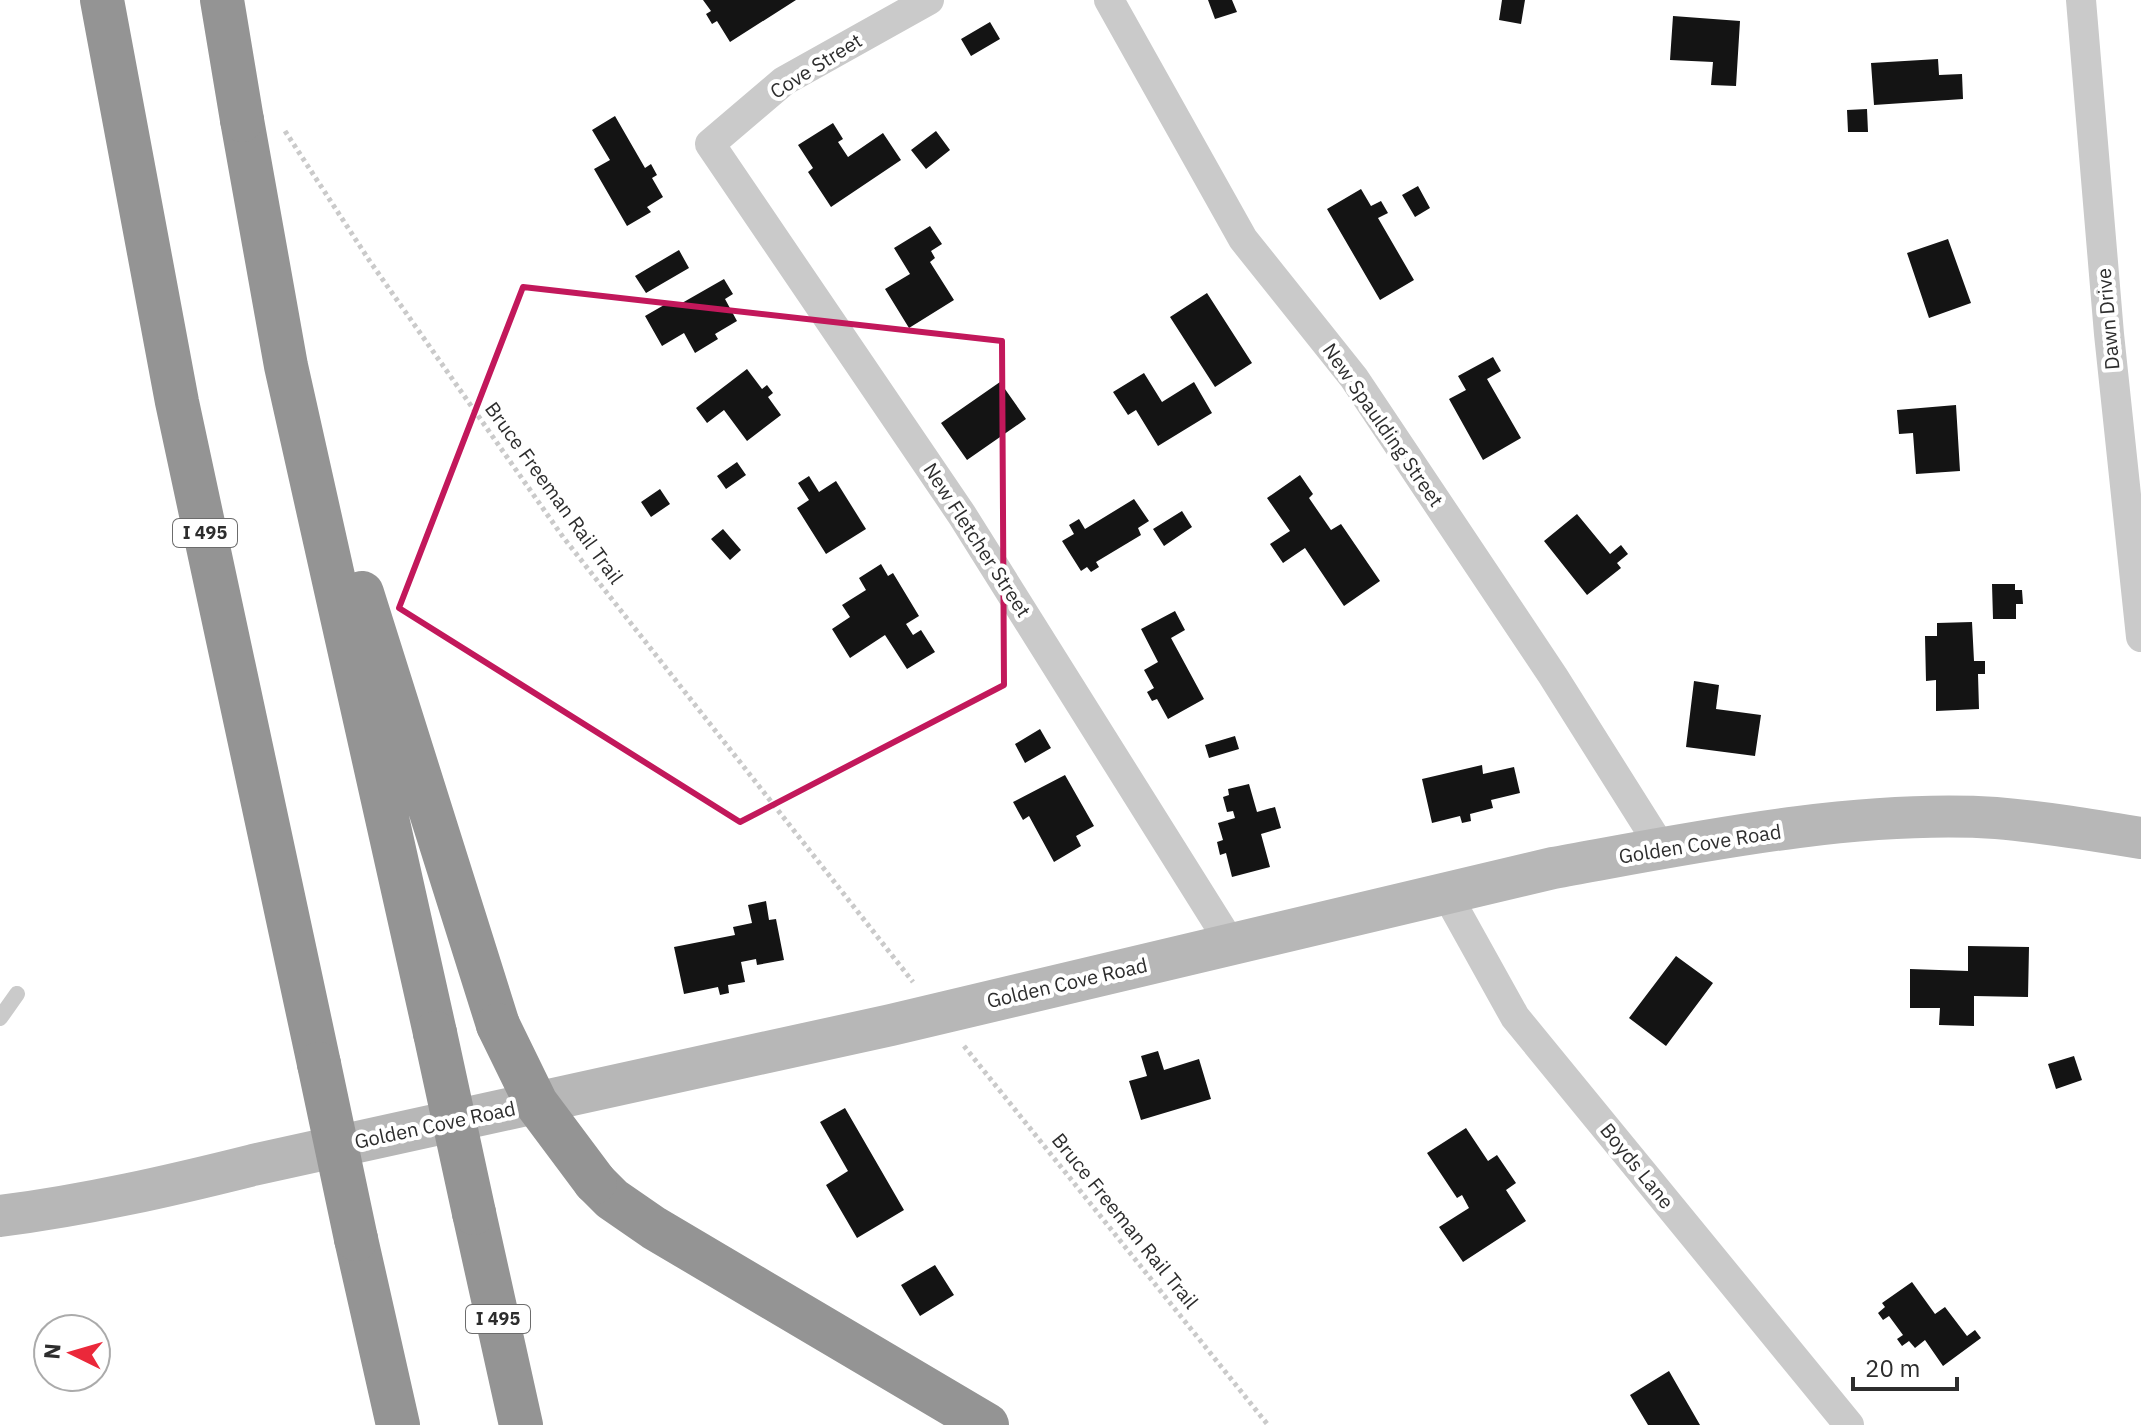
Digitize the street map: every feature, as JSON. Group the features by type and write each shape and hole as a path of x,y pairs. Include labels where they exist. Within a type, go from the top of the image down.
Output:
{"highway":[{"name":"I 495","path":"102,0 177,402 398,1425"},
{"name":"I 495","path":"222,0 286,366 521,1425"},
{"path":"286,366 414,749 498,1025 536,1103 595,1182 612,1199 654,1228 987,1425"}],"main road":[{"name":"Golden Cove Road","path":"0,1216 144,1192 253,1165 891,1025 1553,868 1832,825 1928,818 1994,818 2141,838"}],"street":[{"name":"Cove Street","path":"710,144 784,81 929,0"},
{"name":"New Spaulding Street","path":"1109,0 1243,239 1354,378 1553,676 1662,849"},
{"name":"Dawn Drive","path":"2081,0 2109,334 2141,637"},
{"name":"New Fletcher Street","path":"710,144 962,515 1231,944"},
{"name":"Boyds Lane","path":"1446,893 1515,1017 1849,1425"}],"lane":[{"path":"0,1018 17,994"}],"path":[{"name":"Bruce Freeman Rail Trail","path":"284,130 369,260 563,537 914,983"},
{"name":"Bruce Freeman Rail Trail","path":"957,1037 1268,1425"}],"highlighted area":[{"path":"523,287 1002,341 1004,685 740,822 399,608"}],"building":[{"path":"703,0 796,0 730,42 717,21 712,24 706,14 711,11"},
{"path":"1208,0 1232,0 1237,12 1215,19"},
{"path":"1502,0 1525,0 1521,24 1499,20"},
{"path":"1673,16 1740,21 1736,86 1711,85 1713,62 1670,60"},
{"path":"990,22 1000,39 971,56 961,39"},
{"path":"1938,59 1939,75 1962,74 1963,99 1874,105 1871,63"},
{"path":"1867,109 1868,132 1848,132 1847,110"},
{"path":"615,116 645,168 651,164 657,175 652,178 663,197 647,207 651,212 627,226 594,169 610,160 592,130"},
{"path":"833,123 843,139 838,142 848,157 883,133 901,160 831,207 808,172 813,168 798,145"},
{"path":"936,131 950,150 926,169 911,150"},
{"path":"1418,186 1430,208 1415,217 1402,195"},
{"path":"1361,189 1371,206 1381,201 1388,213 1378,218 1414,280 1380,300 1327,209"},
{"path":"930,226 942,244 931,251 935,258 930,262 954,300 909,328 885,289 910,274 894,248"},
{"path":"1948,239 1971,303 1929,318 1907,253"},
{"path":"679,250 689,268 646,293 635,276"},
{"path":"724,279 733,294 725,299 737,321 715,334 718,339 695,353 684,333 662,346 645,316 671,301 675,307"},
{"path":"1207,293 1252,363 1215,387 1170,317"},
{"path":"1493,357 1501,371 1487,379 1521,438 1483,460 1449,399 1466,390 1458,376"},
{"path":"747,369 762,389 767,385 773,393 768,397 781,415 747,441 724,410 707,423 696,408"},
{"path":"1144,373 1162,402 1194,382 1212,413 1158,446 1136,410 1128,415 1113,392"},
{"path":"1000,382 1026,419 967,460 941,423"},
{"path":"1956,405 1960,471 1916,474 1913,433 1899,434 1897,410"},
{"path":"737,462 746,475 726,489 717,476"},
{"path":"1300,475 1313,494 1309,498 1331,530 1341,524 1380,581 1344,606 1305,548 1283,563 1270,544 1290,531 1267,498"},
{"path":"809,476 819,492 836,481 866,529 826,554 797,508 809,500 798,483"},
{"path":"660,489 670,504 651,517 641,502"},
{"path":"1134,499 1149,521 1138,528 1141,535 1096,562 1099,567 1091,572 1087,567 1081,571 1062,541 1074,534 1069,525 1079,519 1085,529"},
{"path":"1182,511 1192,527 1164,546 1153,529"},
{"path":"1577,514 1610,554 1621,545 1628,554 1617,563 1621,568 1587,595 1544,541"},
{"path":"723,529 741,550 730,560 711,539"},
{"path":"881,564 888,576 893,573 919,616 906,624 913,635 921,630 935,652 907,669 885,635 850,658 832,629 850,617 842,605 866,590 859,578"},
{"path":"1992,584 2015,584 2015,590 2022,590 2023,604 2016,604 2016,619 1993,619"},
{"path":"1175,611 1185,630 1171,638 1204,699 1168,719 1157,699 1152,701 1147,692 1154,688 1144,670 1158,662 1141,629"},
{"path":"1972,622 1974,661 1985,661 1985,674 1978,674 1979,709 1936,711 1936,680 1926,681 1925,636 1937,636 1937,623"},
{"path":"1694,681 1719,685 1716,709 1761,715 1755,756 1686,747"},
{"path":"1040,729 1051,748 1025,763 1015,744"},
{"path":"1235,736 1239,749 1209,758 1205,745"},
{"path":"1482,765 1483,774 1514,767 1520,793 1491,800 1493,808 1470,814 1471,821 1462,823 1460,816 1432,823 1422,779"},
{"path":"1065,775 1094,826 1076,836 1081,846 1054,862 1029,816 1023,820 1013,802"},
{"path":"1249,784 1257,812 1275,807 1281,828 1261,834 1270,867 1232,877 1226,853 1220,855 1217,842 1223,840 1218,823 1235,818 1233,811 1227,812 1223,797 1229,795 1228,789"},
{"path":"766,901 769,920 776,919 784,960 757,965 756,959 741,962 745,982 728,985 729,993 720,995 718,987 684,994 674,947 735,935 733,927 752,923 748,905"},
{"path":"1968,946 2029,947 2028,997 1974,996 1974,1026 1939,1025 1940,1008 1910,1008 1910,969 1968,971"},
{"path":"1676,956 1713,983 1666,1046 1629,1018"},
{"path":"1158,1051 1164,1070 1199,1059 1211,1099 1141,1120 1129,1081 1147,1076 1141,1056"},
{"path":"2074,1056 2082,1080 2056,1089 2048,1064"},
{"path":"845,1108 904,1210 857,1238 826,1185 848,1171 820,1122"},
{"path":"1466,1128 1488,1161 1497,1155 1516,1183 1506,1190 1526,1221 1463,1262 1439,1227 1469,1208 1462,1195 1457,1198 1427,1153"},
{"path":"935,1265 954,1295 920,1316 901,1285"},
{"path":"1912,1282 1935,1314 1945,1307 1967,1336 1975,1330 1981,1338 1943,1366 1925,1340 1915,1348 1909,1341 1902,1346 1897,1339 1903,1335 1889,1316 1883,1320 1878,1313 1885,1307 1882,1303"},
{"path":"1669,1371 1700,1425 1648,1425 1630,1395"}]}
